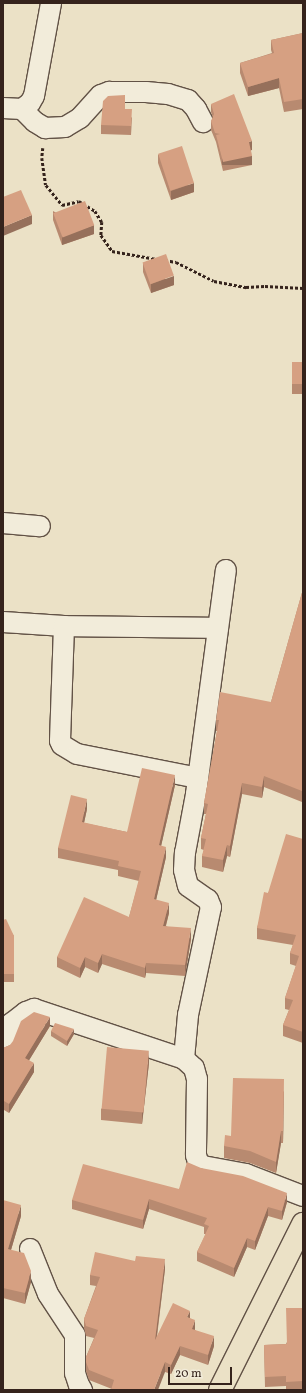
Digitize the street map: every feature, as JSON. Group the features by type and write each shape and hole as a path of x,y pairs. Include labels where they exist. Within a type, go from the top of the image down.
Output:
{"main road":[{"path":"220,1390 303,1224"}],"street":[{"path":"51,3 34,96 13,109 45,128 65,127 80,118 101,95 108,92 146,92 168,94 188,100 203,122"},
{"path":"3,523 40,526"},
{"path":"184,1059 188,1015 211,907 208,900 188,886 184,870 185,853 198,778 226,570"},
{"path":"3,622 64,626 218,628"},
{"path":"64,626 60,741 62,745 77,754 198,778"},
{"path":"3,1045 12,1023 26,1012 34,1009 184,1059 194,1068 197,1079 196,1155 198,1162 203,1166 246,1174 303,1196"},
{"path":"30,1249 48,1294 74,1335 75,1373 82,1390"}],"path":[{"path":"45,128 42,158 46,185 62,205 79,201 95,211 102,222 101,235 112,251 176,262 214,281 246,287 265,286 303,288"}],"building":[{"path":"303,33 303,99 284,102 279,78 248,87 240,63 274,53 271,40"},
{"path":"234,94 252,141 249,142 252,156 223,162 216,135 220,134 215,133 211,121 214,114 211,104"},
{"path":"125,95 125,109 132,109 131,126 101,125 103,101 108,96"},
{"path":"182,146 194,183 170,191 158,154"},
{"path":"21,190 32,215 3,227 3,197"},
{"path":"85,201 94,225 63,237 53,213"},
{"path":"166,254 174,276 150,284 143,263"},
{"path":"292,362 303,362 303,384 292,384"},
{"path":"303,589 303,789 302,791 264,776 262,787 242,783 230,846 227,845 223,860 202,856 206,839 201,838 208,804 204,803 219,720 216,720 220,692 271,702"},
{"path":"142,768 175,775 159,845 166,847 154,899 169,903 163,926 191,928 185,965 146,963 145,968 102,954 98,963 85,957 80,968 57,957 84,897 129,917 141,871 118,866 119,861 58,848 71,795 87,799 82,822 127,832"},
{"path":"286,834 303,839 303,1032 283,1025 293,1000 285,998 299,956 290,953 296,935 257,928 264,892 268,893"},
{"path":"6,919 14,936 14,974 3,974 3,920"},
{"path":"34,1012 50,1017 25,1058 34,1063 9,1104 4,1101 3,1104 3,1048 10,1045 13,1041 21,1021"},
{"path":"55,1023 74,1029 67,1041 51,1031"},
{"path":"107,1047 149,1051 143,1112 102,1109"},
{"path":"233,1078 284,1079 283,1131 281,1131 276,1162 250,1151 224,1146 225,1135 231,1136"},
{"path":"187,1162 201,1168 243,1176 287,1193 282,1211 268,1207 255,1241 247,1238 234,1268 197,1252 209,1226 204,1224 207,1218 149,1199 143,1220 72,1200 83,1164 179,1189"},
{"path":"3,1200 21,1205 8,1249 24,1253 31,1271 25,1293 3,1288"},
{"path":"95,1252 135,1261 136,1256 165,1259 155,1340 173,1303 190,1311 187,1317 195,1320 192,1329 214,1336 208,1355 180,1346 171,1365 165,1362 154,1390 111,1390 114,1380 89,1370 86,1357 98,1330 86,1326 84,1319 100,1277 90,1275"},
{"path":"286,1308 303,1308 303,1381 286,1382 286,1376 265,1377 264,1345 287,1344"}]}
